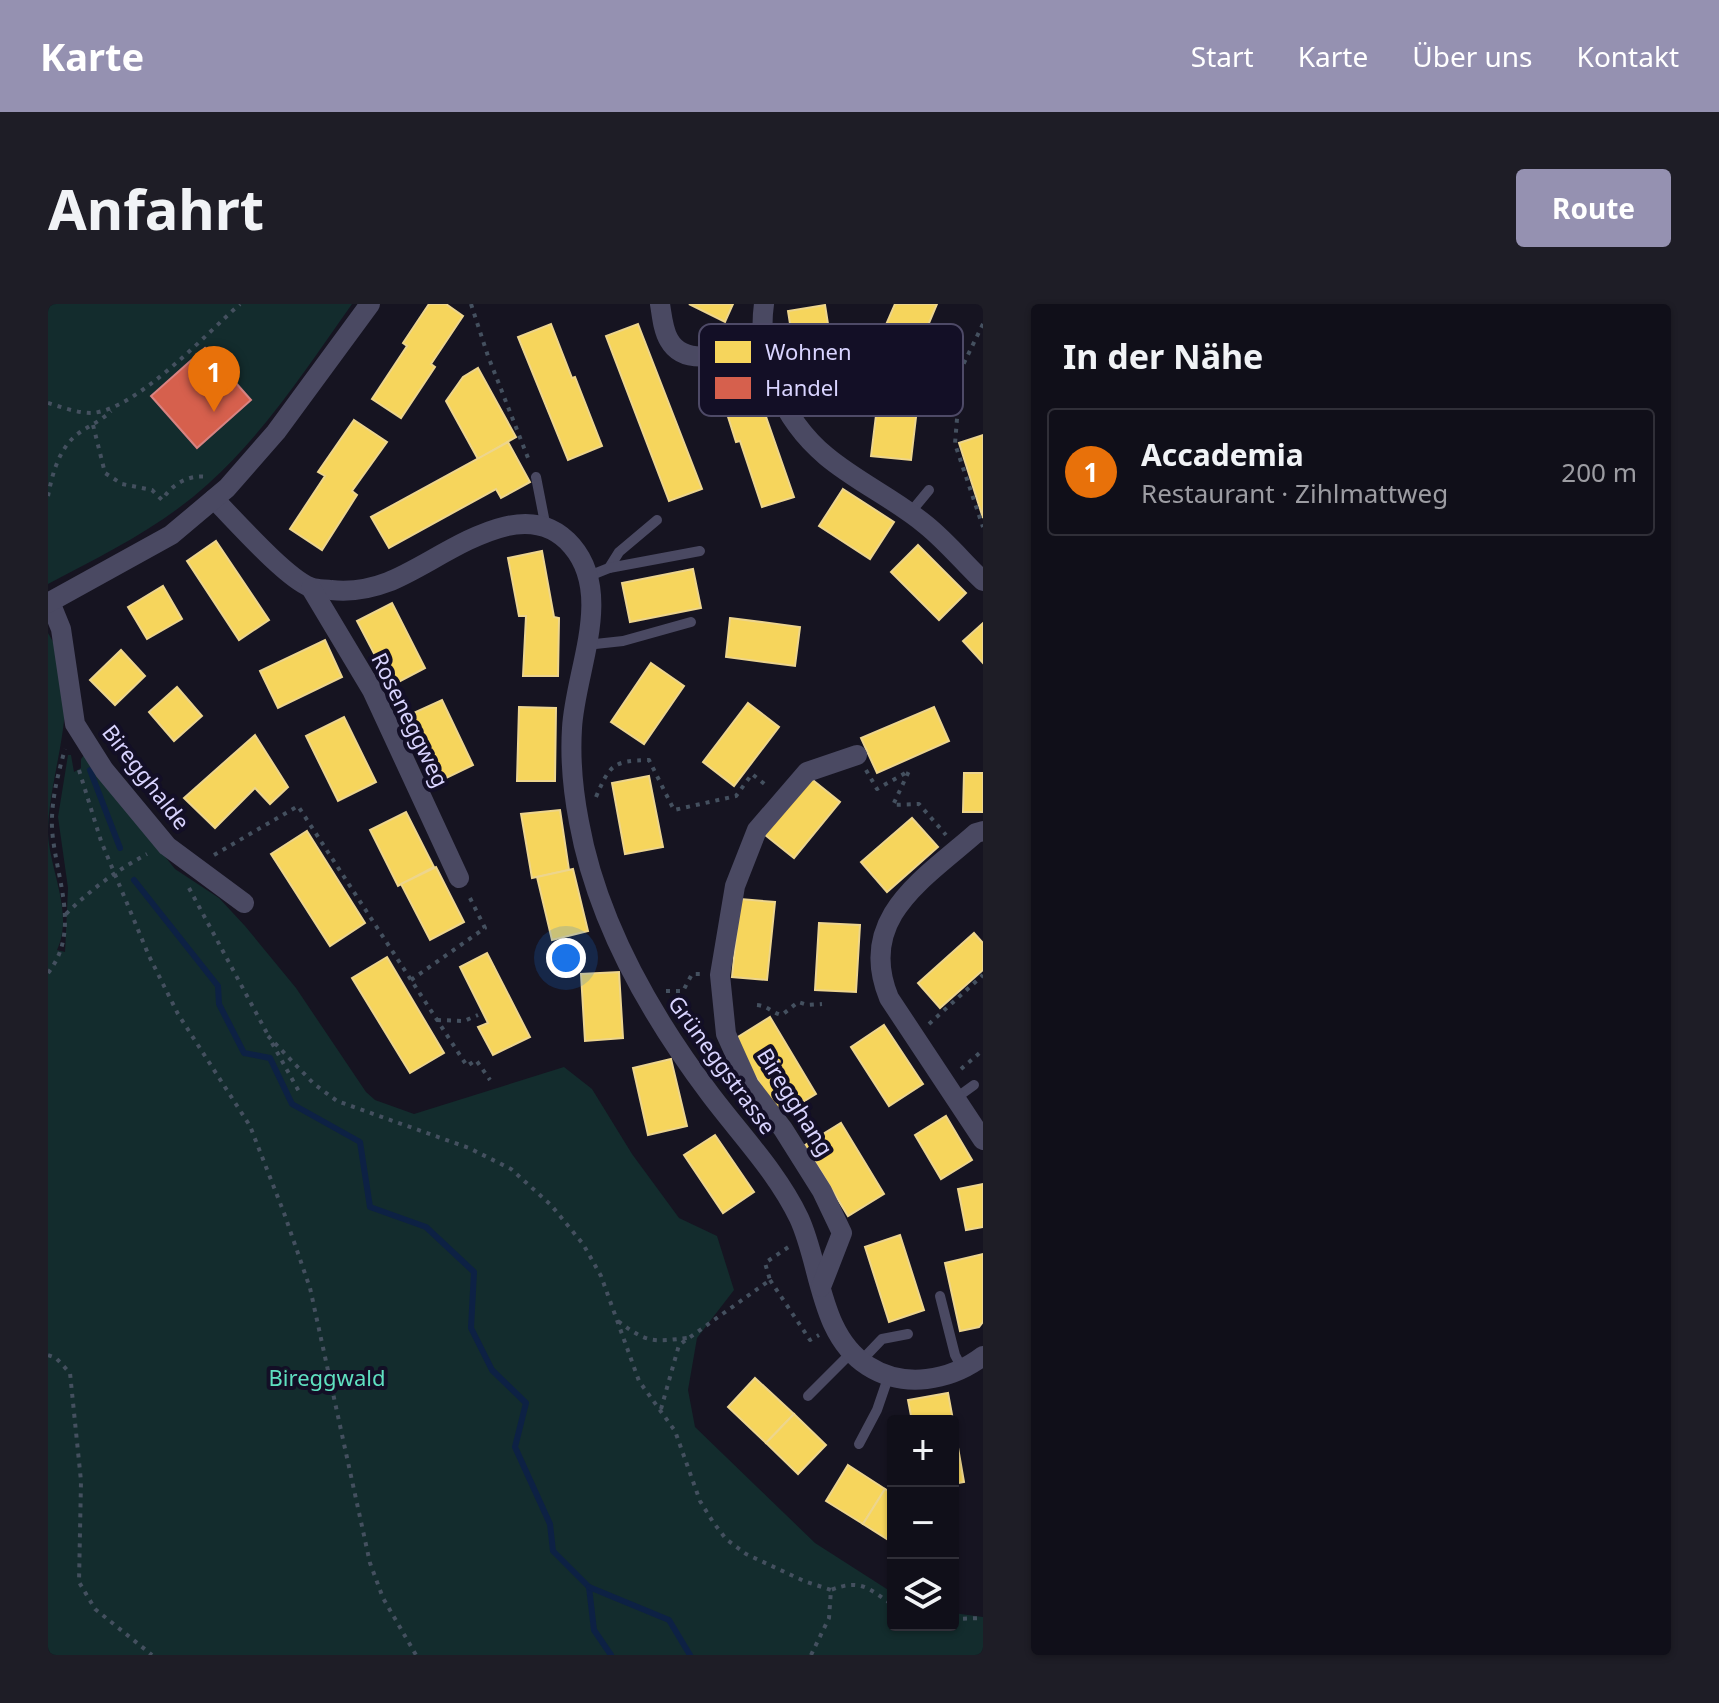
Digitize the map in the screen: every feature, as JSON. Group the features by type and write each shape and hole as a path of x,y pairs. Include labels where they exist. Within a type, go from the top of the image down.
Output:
{"street":[{"path":"49,602 171,535 221,493 276,432 370,304"},
{"path":"660,304 670,343 682,352 699,356"},
{"path":"763,324 764,304"},
{"path":"791,416 827,457 927,526 983,581"},
{"path":"221,493 289,573 311,588 348,592 388,582 484,532 509,525 534,525 547,530"},
{"name":"Grüneggstrasse","path":"547,530 570,543 589,576 591,612 572,726 572,776 582,842 595,886 627,965 666,1033 777,1180 791,1205 811,1250 834,1328 857,1356"},
{"name":"Roseneggweg","path":"311,588 372,690 459,878"},
{"name":"Biregghalde","path":"49,602 61,629 75,724 104,770 167,846 244,903"},
{"name":"Biregghang","path":"821,1287 842,1233 822,1191 783,1129 749,1085 726,1034 720,975 735,886 757,830 807,772 861,762"},
{"path":"983,831 902,898 887,919 880,944 880,978 889,998 983,1140"},
{"path":"857,1356 889,1375 917,1380 937,1379 982,1359"}],"lane":[{"path":"536,477 547,530"},
{"path":"910,513 929,490"},
{"path":"609,568 619,552 657,520"},
{"path":"589,576 609,568 700,551"},
{"path":"586,645 623,641 691,622"},
{"path":"956,1098 974,1085"},
{"path":"940,1296 955,1355 963,1370"},
{"path":"808,1396 882,1339 908,1334"},
{"path":"859,1444 877,1410 889,1375"}],"path":[{"path":"48,496 51,473 75,435 146,387 240,304"},
{"path":"471,304 536,477"},
{"path":"963,365 983,324"},
{"path":"48,403 88,413 113,409"},
{"path":"957,416 955,444 983,527"},
{"path":"93,425 105,473 112,480 152,490 162,500 170,488 196,475 216,479 221,493"},
{"path":"48,973 64,940 66,914 52,829 53,809 57,778 75,724"},
{"path":"75,724 82,783 101,841 149,956 178,1014 250,1126 284,1213 310,1288 370,1563 383,1598 416,1655"},
{"path":"591,800 596,799 607,771 624,760 649,760 674,810 736,796 752,774 784,798"},
{"path":"861,762 877,789 909,771 893,805 919,804 958,849"},
{"path":"232,846 298,806 467,1066 476,1060 490,1080"},
{"path":"66,914 86,894 116,872 167,846"},
{"path":"48,864 58,866"},
{"path":"411,980 485,928 459,878"},
{"path":"187,885 301,1095"},
{"path":"663,993 683,991 692,974 698,972 704,975"},
{"path":"929,1024 983,975"},
{"path":"757,1005 768,1006 775,1014 782,1015 798,1002 805,1005 822,1004"},
{"path":"437,1020 464,1021 478,1015"},
{"path":"268,1036 314,1084 337,1101 469,1148 511,1169 551,1205 583,1244 601,1276 639,1381 675,1431 700,1501 726,1539 746,1554 804,1581 831,1590 856,1583 887,1601"},
{"path":"956,1073 983,1050"},
{"path":"796,1243 765,1263 770,1280 810,1340 821,1334"},
{"path":"661,1409 679,1345 770,1280"},
{"path":"618,1321 641,1339 661,1341 689,1338"},
{"path":"48,1355 56,1358 70,1373 81,1481 79,1582 95,1609 152,1655"},
{"path":"811,1655 829,1618 831,1590"},
{"path":"959,1619 983,1618"}],"green space":[{"path":"48,304 352,304 267,421 208,484 151,527 48,584"},
{"path":"48,633 59,657 65,706 48,834"},
{"name":"Bireggwald","path":"68,755 71,755 74,772 81,768 84,755 175,869 219,898 245,926 296,988 366,1092 375,1100 414,1114 564,1067 592,1089 632,1154 679,1218 717,1236 734,1290 697,1338 688,1390 695,1427 815,1543 887,1589 887,1631 959,1631 959,1614 983,1617 983,1655 48,1655 48,834 62,907 62,936 57,950 65,952 68,888 58,817"}],"building: Wohnen":[{"path":"429,304 446,304 463,316 431,364 435,367 401,418 372,399 407,346 403,343"},
{"path":"689,304 733,304 725,322"},
{"path":"895,304 937,304 929,324 886,324"},
{"path":"825,305 828,324 790,324 788,311"},
{"path":"551,324 602,446 568,460 518,337"},
{"path":"638,324 702,489 669,501 606,336"},
{"path":"478,368 516,437 478,459 446,401 463,377"},
{"path":"728,416 766,416 794,497 762,507 740,441 736,442"},
{"path":"876,416 916,416 911,460 871,456"},
{"path":"354,420 387,442 352,491 357,495 322,550 290,529 325,476 318,472"},
{"path":"983,435 983,518 959,443"},
{"path":"508,442 530,482 501,498 496,489 389,548 371,517"},
{"path":"843,489 894,522 870,559 819,526"},
{"path":"216,541 269,620 239,640 187,561"},
{"path":"918,545 966,593 939,620 891,572"},
{"path":"542,551 554,617 559,618 558,676 523,676 526,616 519,616 508,558"},
{"path":"693,569 701,608 630,622 622,583"},
{"path":"163,586 182,619 147,639 128,607"},
{"path":"392,603 425,668 391,686 357,621"},
{"path":"730,618 800,627 795,666 726,657"},
{"path":"983,623 983,663 963,641"},
{"path":"325,640 342,677 278,708 260,671"},
{"path":"121,650 145,676 115,705 90,680"},
{"path":"651,663 684,686 644,744 611,722"},
{"path":"177,687 202,716 174,741 149,712"},
{"path":"442,700 473,765 438,782 407,716"},
{"path":"748,703 779,727 734,786 703,762"},
{"path":"519,707 556,708 555,781 517,781"},
{"path":"934,707 949,741 877,773 861,738"},
{"path":"344,717 376,782 338,801 306,736"},
{"path":"255,735 288,787 270,804 255,788 215,828 184,798"},
{"path":"964,773 983,773 983,812 963,812"},
{"path":"649,776 663,847 625,854 612,783"},
{"path":"809,777 840,802 794,858 764,834"},
{"path":"560,810 569,870 532,878 521,814"},
{"path":"406,812 434,867 398,886 370,830"},
{"path":"912,818 938,847 887,892 861,862"},
{"path":"307,831 365,923 330,946 271,854"},
{"path":"436,867 464,922 430,940 401,884"},
{"path":"573,869 588,931 552,940 537,877"},
{"path":"740,899 775,902 767,980 732,977"},
{"path":"819,923 860,925 856,992 815,990"},
{"path":"974,933 983,943 983,970 940,1008 918,983"},
{"path":"487,953 530,1037 493,1055 478,1027 488,1023 460,967"},
{"path":"387,957 444,1053 410,1073 352,978"},
{"path":"619,972 623,1038 585,1041 581,974"},
{"path":"770,1017 816,1094 780,1116 733,1040"},
{"path":"884,1025 923,1084 889,1106 851,1047"},
{"path":"671,1059 687,1126 648,1135 633,1068"},
{"path":"946,1116 972,1160 941,1179 915,1135"},
{"path":"841,1123 884,1194 848,1216 805,1145"},
{"path":"715,1135 754,1192 723,1213 684,1155"},
{"path":"983,1184 983,1227 966,1230 958,1189"},
{"path":"900,1235 924,1310 889,1322 865,1247"},
{"path":"983,1254 983,1322 979,1327 960,1331 945,1263"},
{"path":"755,1378 794,1414 766,1443 728,1407"},
{"path":"948,1393 952,1415 911,1415 908,1400"},
{"path":"794,1414 826,1445 798,1474 766,1443"},
{"path":"959,1453 964,1482 959,1483"},
{"path":"848,1465 885,1489 863,1524 826,1501"},
{"path":"885,1489 887,1490 887,1539 863,1524"}],"building: Handel":[{"path":"205,348 251,400 197,448 151,396"}],"waterway":[{"path":"90,770 120,848"},
{"path":"134,880 218,986 219,1004 244,1053 270,1058 292,1104 360,1142 370,1207 426,1227 474,1272 471,1328 492,1370 526,1403 515,1447 550,1524 553,1551 589,1587 594,1630 611,1655"},
{"path":"589,1587 669,1620 690,1655"}],"place":[{"name":"Accademia","path":"214,412"}]}
